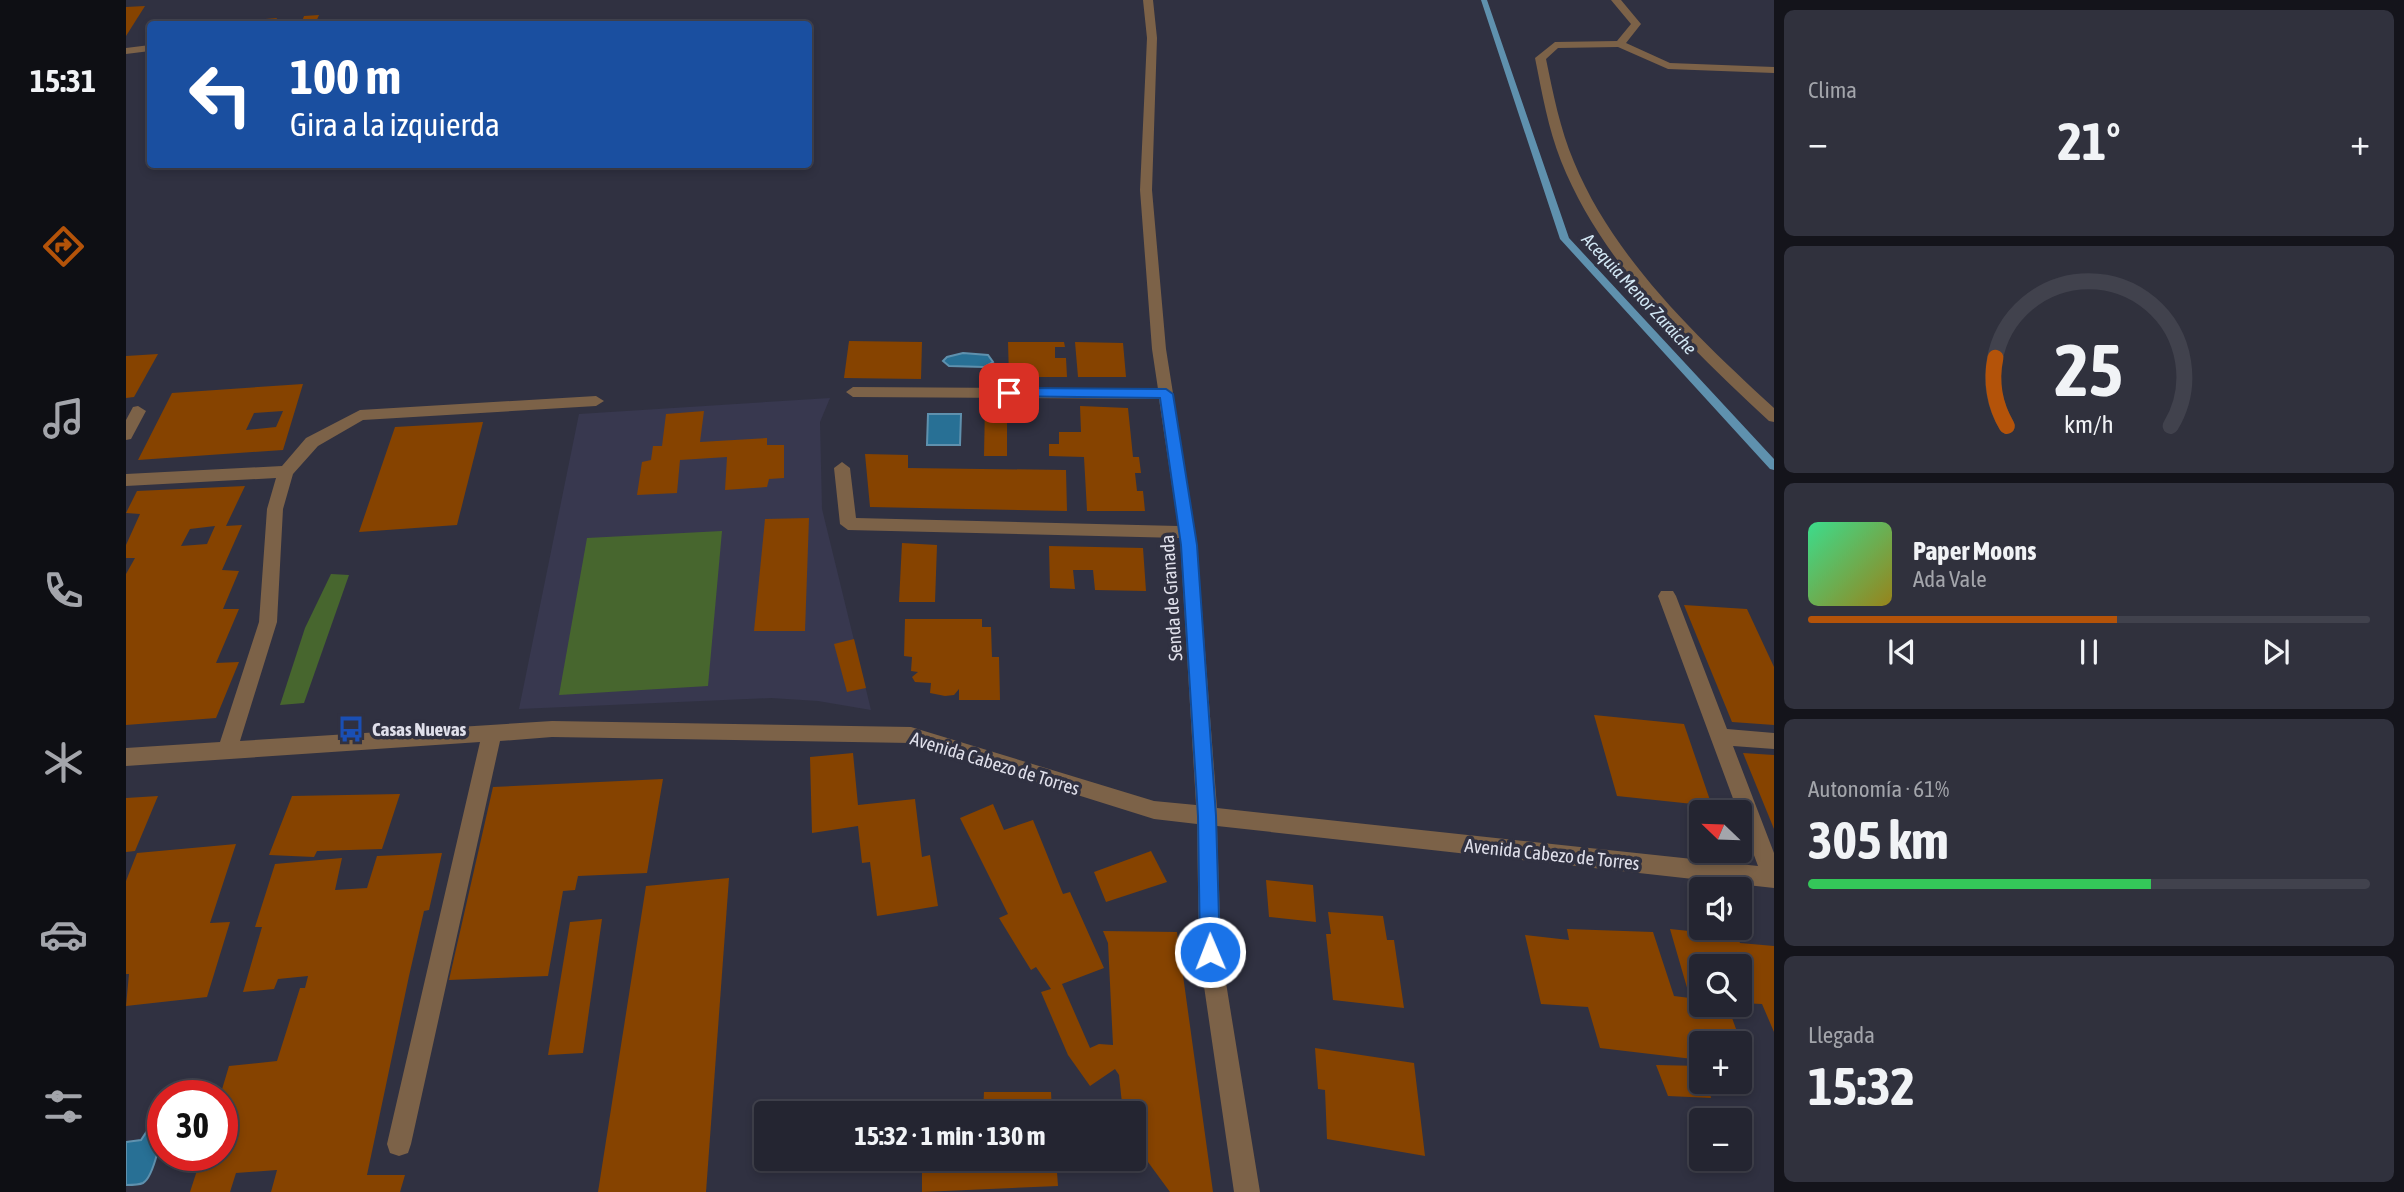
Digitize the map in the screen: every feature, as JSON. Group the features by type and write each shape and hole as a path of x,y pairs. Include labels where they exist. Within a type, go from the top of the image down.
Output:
{"street":[{"name":"Senda de Granada","path":"1148,0 1152,38 1146,190 1159,349 1187,532 1207,816 1210,952 1247,1192"},
{"path":"1616,0 1636,24 1620,44"},
{"path":"1774,70 1668,66 1620,44 1555,45 1540,58 1558,134 1573,176 1599,221 1659,300 1726,373 1774,417"},
{"path":"126,51 147,48"},
{"path":"853,393 1166,394"},
{"path":"227,751 268,622 275,509 286,472 312,442 360,415 596,401"},
{"path":"126,435 138,411"},
{"path":"842,468 848,524 1187,532"},
{"path":"126,480 286,472"},
{"path":"1667,596 1774,878"},
{"name":"Avenida Cabezo de Torres","path":"126,757 552,729 911,735 1131,804 1207,816 1774,878"},
{"path":"399,1144 492,733"},
{"path":"1720,737 1774,741"}],"shaded area":[{"path":"830,398 820,422 822,509 871,710 818,701 771,698 519,709 579,414"}],"green space":[{"path":"722,531 708,686 559,695 587,538"},
{"path":"331,574 349,575 304,703 280,705 305,628"}],"water":[{"path":"963,353 988,355 993,362 984,367 949,366 943,361 947,357"},
{"path":"928,414 961,414 960,445 927,445"},
{"path":"147,1131 147,1171 151,1171 143,1183 126,1185 126,1142 141,1140"}],"building":[{"path":"145,6 126,36 126,7"},
{"path":"319,15 316,21 302,21 304,16"},
{"path":"277,18 276,21 242,21"},
{"path":"849,341 922,342 921,379 844,378"},
{"path":"1008,342 1064,342 1065,347 1055,347 1055,358 1066,358 1067,377 1009,377"},
{"path":"1075,342 1123,343 1126,377 1078,377"},
{"path":"158,354 134,397 126,398 126,356"},
{"path":"303,384 283,450 138,460 172,393","holes":["283,411 276,427 246,430 254,413"]},
{"path":"1007,404 1007,456 984,456 985,405"},
{"path":"1080,406 1128,408 1133,457 1139,457 1141,473 1135,473 1137,491 1143,491 1145,511 1087,511 1084,457 1049,456 1049,444 1059,444 1059,432 1081,432"},
{"path":"704,411 700,442 767,438 767,445 784,445 784,478 769,479 767,487 725,490 727,457 680,460 677,493 637,495 642,462 651,460 653,446 662,446 666,414"},
{"path":"483,422 457,525 359,532 395,427"},
{"path":"865,454 908,455 908,468 1066,470 1067,511 870,507"},
{"path":"245,486 226,526 242,525 222,570 239,571 223,609 239,609 216,663 239,662 216,718 126,725 126,574 135,558 126,558 126,545 140,514 126,513 137,491","holes":["215,526 207,544 181,546 190,529"]},
{"path":"809,518 805,631 754,631 765,519"},
{"path":"902,543 937,545 935,602 899,602"},
{"path":"1049,546 1143,548 1146,591 1095,590 1093,570 1073,570 1075,589 1050,588"},
{"path":"1684,605 1747,609 1774,667 1774,725 1732,722"},
{"path":"905,619 982,619 982,627 991,627 992,657 999,657 1000,700 959,700 959,689 954,695 945,696 930,693 931,683 915,682 912,677 918,672 911,671 912,657 904,656"},
{"path":"854,639 866,688 847,692 834,644"},
{"path":"1594,715 1684,724 1710,800 1689,800 1689,804 1617,796"},
{"path":"853,753 858,805 915,799 922,857 930,855 938,906 877,916 870,862 862,863 858,826 812,833 810,757"},
{"path":"1743,753 1774,755 1774,829"},
{"path":"663,779 647,873 578,876 575,890 563,891 548,976 449,980 493,787"},
{"path":"400,794 382,849 317,851 314,857 269,855 292,796"},
{"path":"158,796 135,851 126,852 126,798"},
{"path":"993,804 1004,830 1033,820 1063,894 1070,892 1104,968 1062,984 1090,1048 1099,1044 1113,1045 1108,943 1103,931 1177,932 1213,1192 1170,1192 1146,1159 1146,1101 1122,1101 1119,1075 1115,1069 1090,1086 1068,1055 1041,992 1051,989 1036,967 1031,970 999,918 1008,914 960,818"},
{"path":"236,844 210,923 230,922 207,997 126,1006 129,974 126,974 126,881 137,853"},
{"path":"1151,851 1167,882 1106,902 1094,872"},
{"path":"442,853 429,910 424,911 367,1175 405,1175 400,1192 271,1192 277,1170 236,1173 230,1192 190,1192 197,1171 238,1171 238,1080 225,1080 229,1066 277,1061 300,988 305,988 308,976 278,979 274,989 243,992 262,927 255,927 275,864 342,858 335,890 367,888 377,856"},
{"path":"729,878 706,1192 598,1192 646,886"},
{"path":"1266,880 1313,885 1316,922 1269,917"},
{"path":"1328,912 1383,916 1387,940 1394,940 1404,1008 1333,1000 1326,934 1331,934"},
{"path":"602,919 583,1053 548,1055 570,922"},
{"path":"1567,929 1653,932 1674,996 1689,998 1689,1017 1732,1017 1737,1031 1689,1031 1689,1059 1600,1048 1588,1007 1541,1004 1525,935 1569,940"},
{"path":"1670,929 1689,931 1689,940 1739,940 1740,943 1774,946 1774,1032 1762,1004 1752,1004 1752,954 1689,954 1689,995"},
{"path":"1315,1048 1414,1063 1425,1156 1327,1139 1325,1090 1318,1089"},
{"path":"1656,1065 1689,1066 1689,1094 1710,1094 1711,1098 1668,1096"},
{"path":"984,1092 1051,1092 1051,1101 984,1101"},
{"path":"922,1171 1057,1171 1058,1186 922,1192"}],"waterway":[{"name":"Acequia Menor Zaraiche","path":"1484,0 1565,239 1774,466"}],"place":[{"name":"Casas Nuevas","path":"351,729"}],"route":[{"path":"1009,393 1166,394 1189,545 1207,816 1210,952"}]}
